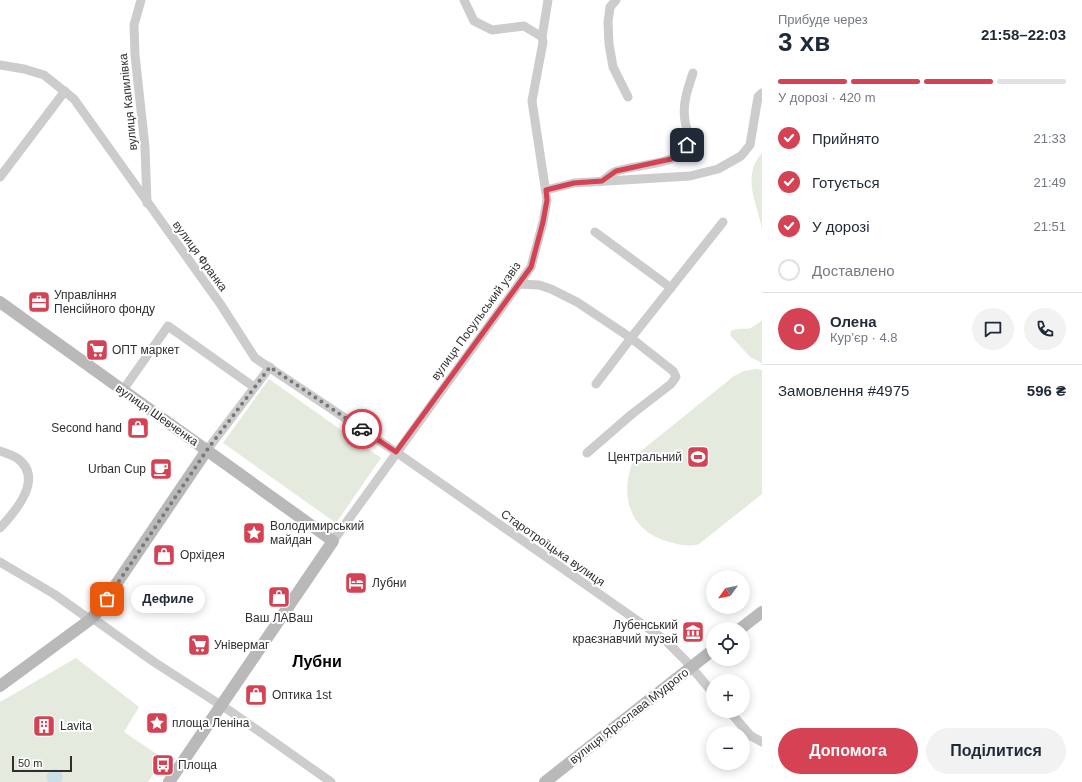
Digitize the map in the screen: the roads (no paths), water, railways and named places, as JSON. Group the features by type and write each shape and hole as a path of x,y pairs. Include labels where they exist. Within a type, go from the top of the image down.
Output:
{"main road":[{"name":"вулиця Шевченка","path":"0,302 333,541"},
{"path":"0,686 91,619 98,611 207,450"},
{"path":"169,782 333,541"},
{"path":"749,622 762,612"},
{"name":"вулиця Ярослава Мудрого","path":"544,782 706,656"}],"street":[{"name":"вулиця Капилівка","path":"141,0 134,24 134,32 145,147 148,203"},
{"path":"464,0 474,21 492,30 524,26 542,37"},
{"name":"вулиця Посульський узвіз","path":"333,541 531,267 543,222 547,200 532,101 543,42 542,37 548,0"},
{"path":"616,0 610,8 608,22 608,44 613,68 628,97"},
{"name":"вулиця Франка","path":"0,65 24,69 44,75 74,99 220,305 255,358 396,452"},
{"path":"602,181 616,171 671,159 679,154 687,145 689,134 685,120 685,98 693,73"},
{"path":"546,190 574,183 690,176 718,169 741,156 750,145 762,88"},
{"path":"0,177 65,91"},
{"path":"596,384 723,222"},
{"path":"595,232 671,288"},
{"path":"518,284 539,285 551,289 577,302 631,338 673,371 676,377 671,384 632,414 587,453"},
{"path":"123,390 168,326 254,388"},
{"path":"207,450 270,367"},
{"path":"0,451 13,456 21,462 26,470 28,480 26,490 19,506 0,528"},
{"name":"Старотроїцька вулиця","path":"396,452 665,640 706,685"},
{"path":"0,562 54,594 85,616 98,622 154,662 331,782"},
{"path":"735,718 750,736 762,742"}],"place":[{"name":"Управління Пенсійного фонду","path":"39,302"},
{"name":"ОПТ маркет","path":"97,350"},
{"name":"Second hand","path":"138,428"},
{"name":"Центральний","path":"698,457"},
{"name":"Urban Cup","path":"161,469"},
{"name":"Володимирський майдан","path":"254,533"},
{"name":"Орхідея","path":"164,555"},
{"name":"Лубни","path":"356,583"},
{"name":"Ваш ЛАВаш","path":"279,597"},
{"name":"Дефиле","path":"107,599"},
{"name":"Лубенський краєзнавчий музей","path":"693,632"},
{"name":"Універмаг","path":"199,645"},
{"name":"Оптика 1st","path":"256,695"},
{"name":"площа Леніна","path":"157,723"},
{"name":"Lavita","path":"44,726"},
{"name":"Площа","path":"163,765"}],"district":[{"name":"Лубни","path":"317,661"}]}
